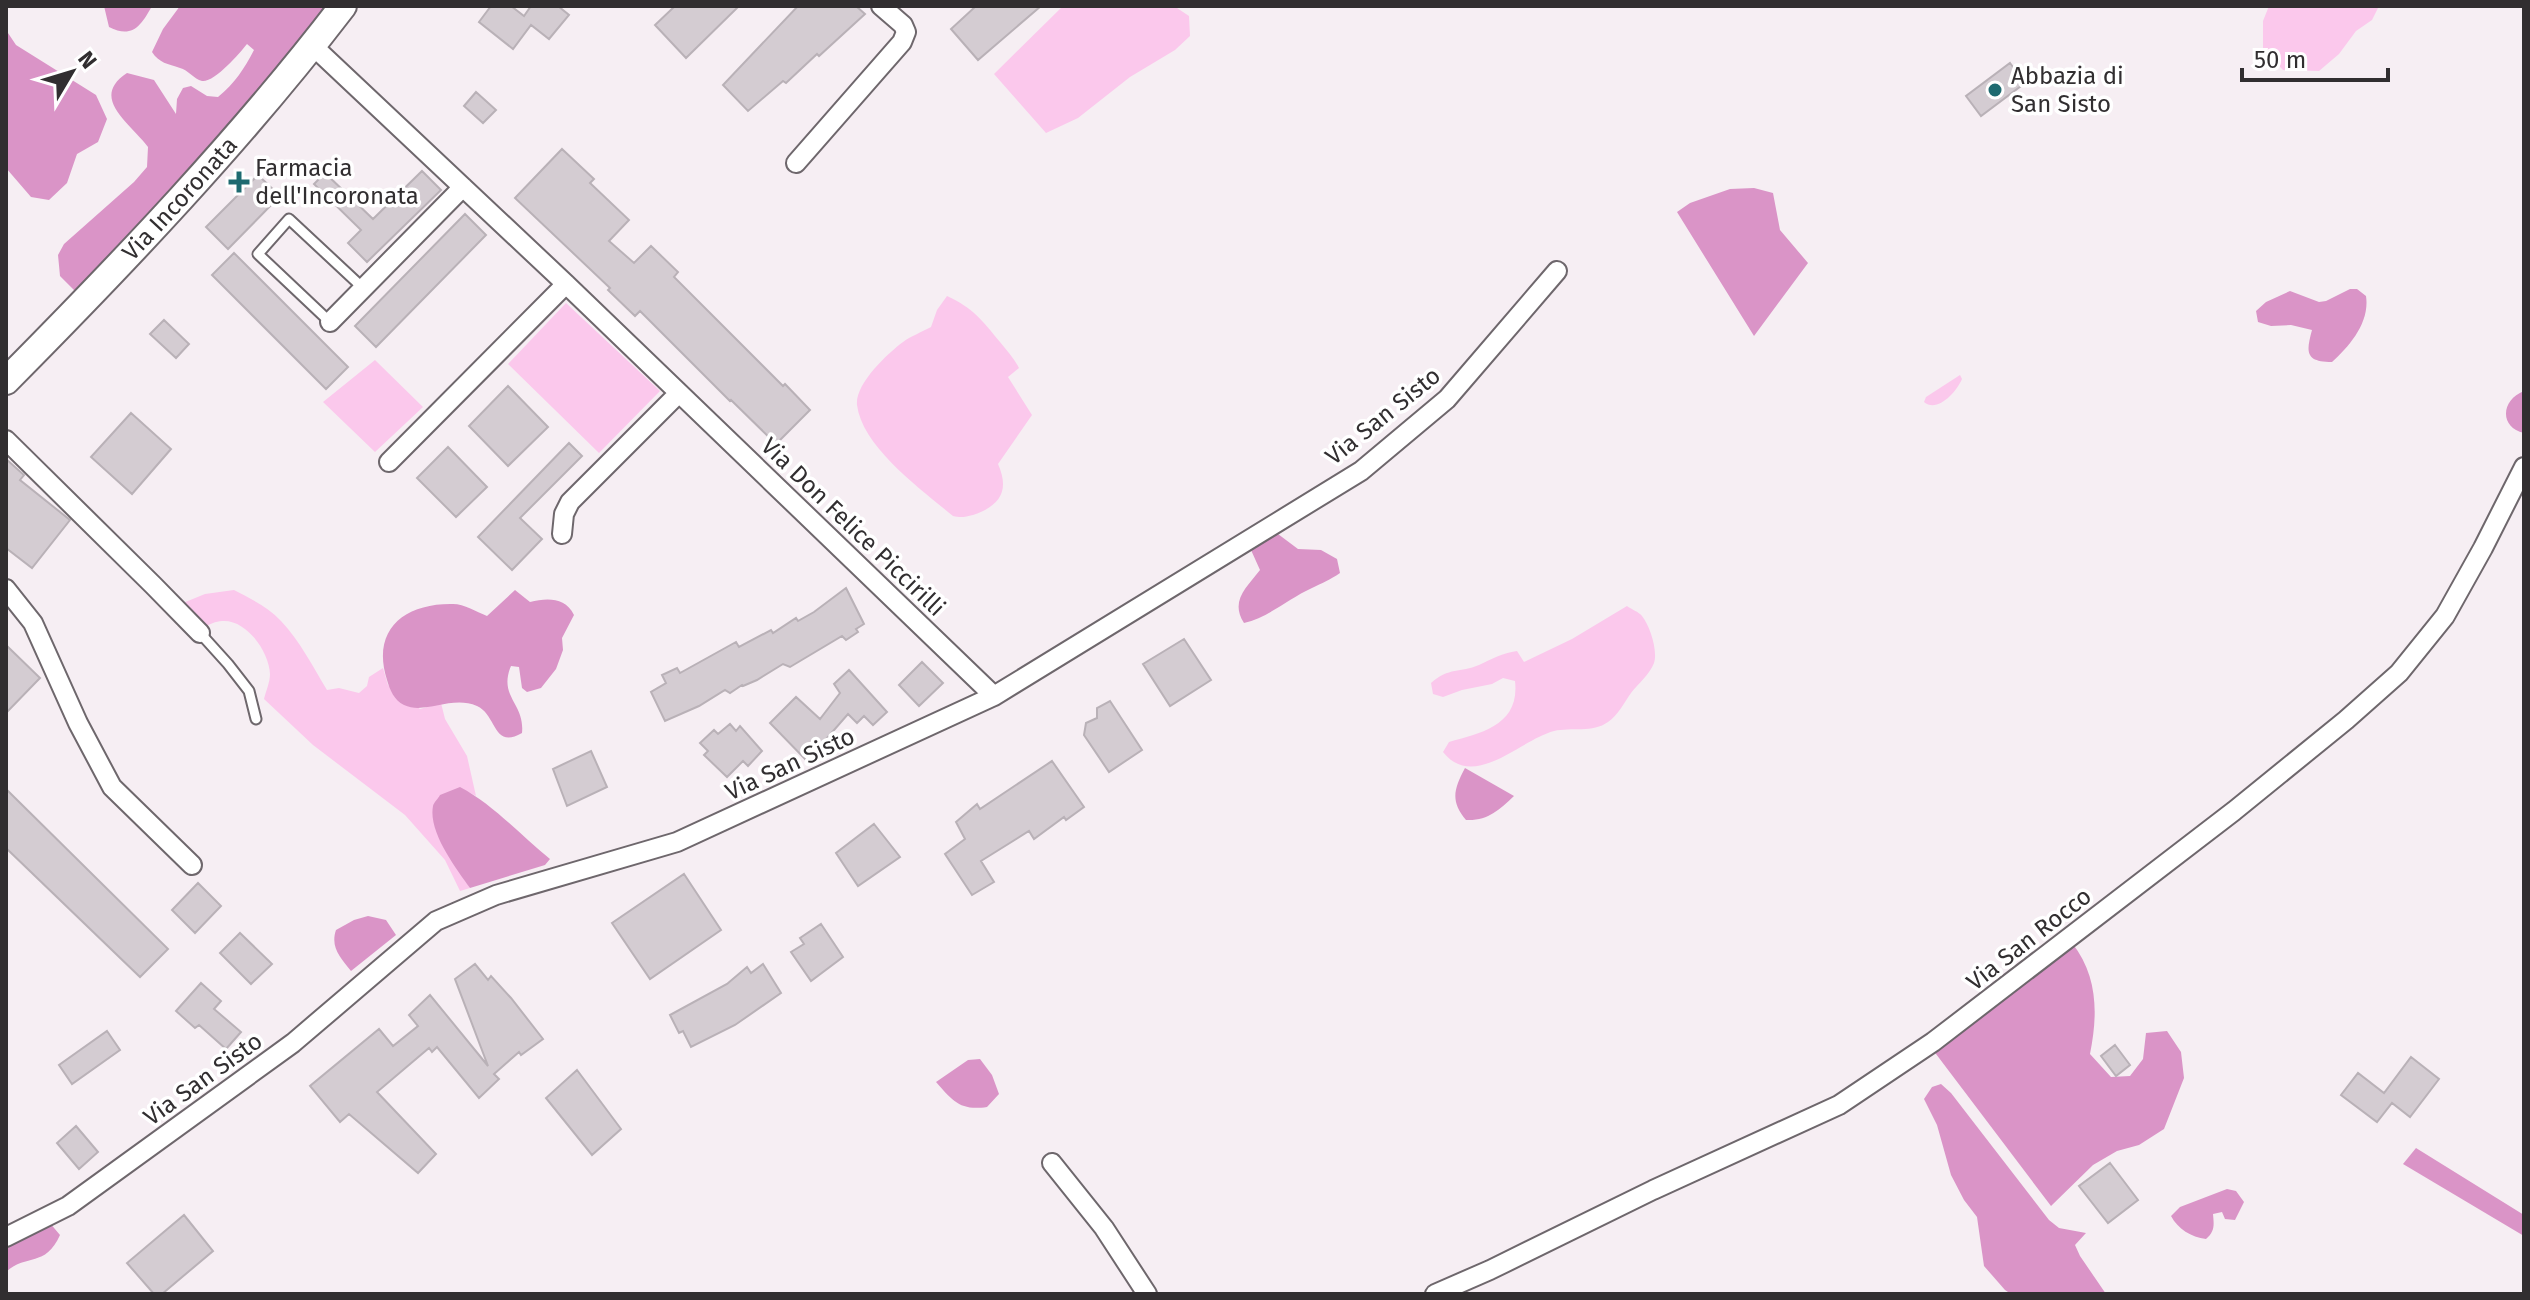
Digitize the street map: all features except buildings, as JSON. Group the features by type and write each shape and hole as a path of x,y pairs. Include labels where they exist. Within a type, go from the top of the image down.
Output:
{"main road":[{"name":"Via Incoronata","path":"6,381 114,270 313,46 343,6"}],"street":[{"path":"796,163 902,42 906,32 903,25 881,6"},
{"name":"Via Don Felice Piccirilli","path":"313,46 566,284 994,696"},
{"path":"330,322 463,187"},
{"name":"Via San Sisto","path":"6,1237 68,1206 293,1043 436,921 496,895 677,842 994,696 1361,471 1447,399 1557,271"},
{"path":"389,462 566,284"},
{"path":"562,534 564,514 570,502 679,393"},
{"path":"6,440 200,633"},
{"name":"Via San Rocco","path":"1435,1294 1839,1105 1933,1042 2234,811 2399,673 2445,616 2524,467"},
{"path":"6,589 21,604 33,623 78,723 112,787 192,865"},
{"path":"1052,1163 1104,1228 1147,1294"}],"lane":[{"path":"330,322 258,254 289,219 363,288"},
{"path":"200,633 249,691 256,719"}],"shaded area":[{"path":"104,6 152,6 140,25 124,32 109,27"},
{"path":"180,6 330,6 238,116 75,291 60,276 58,255 64,244 147,167 148,147 123,120 112,101 116,82 127,73 154,80 176,114 177,99 183,88 191,86 207,96 218,97 239,75 254,50 247,44 220,73 202,81 183,69 161,61 152,52 163,29"},
{"path":"1063,6 1174,6 1189,16 1190,36 1175,50 1130,77 1078,118 1046,133 994,74"},
{"path":"2269,6 2379,6 2372,20 2356,31 2339,54 2319,71 2283,70 2263,49 2263,21"},
{"path":"6,30 16,45 96,95 107,119 98,142 77,154 67,183 49,200 31,197 6,168"},
{"path":"1754,188 1773,193 1780,230 1808,263 1754,336 1677,212 1690,203 1730,189"},
{"path":"2357,289 2366,296 2365,315 2352,341 2332,362 2312,358 2309,344 2312,330 2258,322 2256,311 2266,302 2290,291 2319,302"},
{"path":"947,296 976,315 1013,358 1019,368 1008,377 1032,415 998,464 1003,482 996,502 982,511 963,517 953,516 896,467 870,437 857,405 861,388 873,370 903,342 931,327 937,310"},
{"path":"566,303 660,391 599,453 508,364"},
{"path":"375,360 423,407 375,452 323,402"},
{"path":"1960,375 1962,379 1946,400 1935,405 1924,402 1926,397"},
{"path":"2524,391 2524,433 2510,425 2506,413 2511,401"},
{"path":"1278,534 1298,549 1321,550 1337,559 1340,573 1244,623 1239,601 1260,570 1251,550"},
{"path":"234,590 265,607 281,621 327,690 339,688 359,693 367,686 369,677 383,668 388,685 420,709 441,703 445,719 467,756 476,796 460,788 457,868 470,888 460,891 445,860 405,815 313,745 264,699 270,677 269,665 255,638 231,622 220,621 203,627 178,605 205,594"},
{"path":"515,590 530,602 561,602 574,615 562,638 563,650 556,669 541,688 527,692 522,688 519,667 511,666 508,685 520,714 522,733 513,737 500,734 483,710 467,703 421,708 404,705 398,700 387,680 383,662 388,634 396,623 406,614 435,605 457,604 487,616"},
{"path":"1627,606 1645,620 1655,658 1650,671 1608,722 1589,729 1554,731 1483,765 1455,763 1443,752 1449,742 1486,730 1505,717 1515,696 1515,681 1503,678 1443,697 1433,694 1431,683 1443,675 1512,652 1517,651 1524,662 1572,639"},
{"path":"1465,768 1514,796 1487,817 1466,820 1455,795"},
{"path":"460,787 496,811 550,859 545,865 470,888 444,849 433,816 434,805 440,795"},
{"path":"368,916 386,920 396,935 351,971 335,947 336,930"},
{"path":"2072,943 2087,969 2094,996 2090,1054 2111,1077 2130,1076 2143,1059 2146,1033 2167,1031 2181,1052 2184,1078 2164,1129 2139,1145 2117,1151 2093,1165 2051,1206 1933,1050"},
{"path":"980,1059 992,1075 999,1094 987,1107 963,1106 936,1082 968,1060"},
{"path":"1941,1084 2049,1220 2059,1228 2086,1233 2075,1245 2106,1294 2011,1294 1984,1266 1977,1217 1951,1175 1937,1125 1924,1099 1932,1087"},
{"path":"2416,1148 2524,1215 2524,1236 2403,1164"},
{"path":"2227,1189 2236,1191 2244,1202 2235,1220 2225,1219 2222,1212 2213,1214 2213,1228 2206,1239 2186,1232 2171,1216 2180,1207"},
{"path":"49,1222 60,1235 48,1252 6,1272 6,1244"}],"place":[{"name":"Abbazia di San Sisto","path":"1995,90"},
{"name":"Farmacia dell'Incoronata","path":"239,182"}]}
